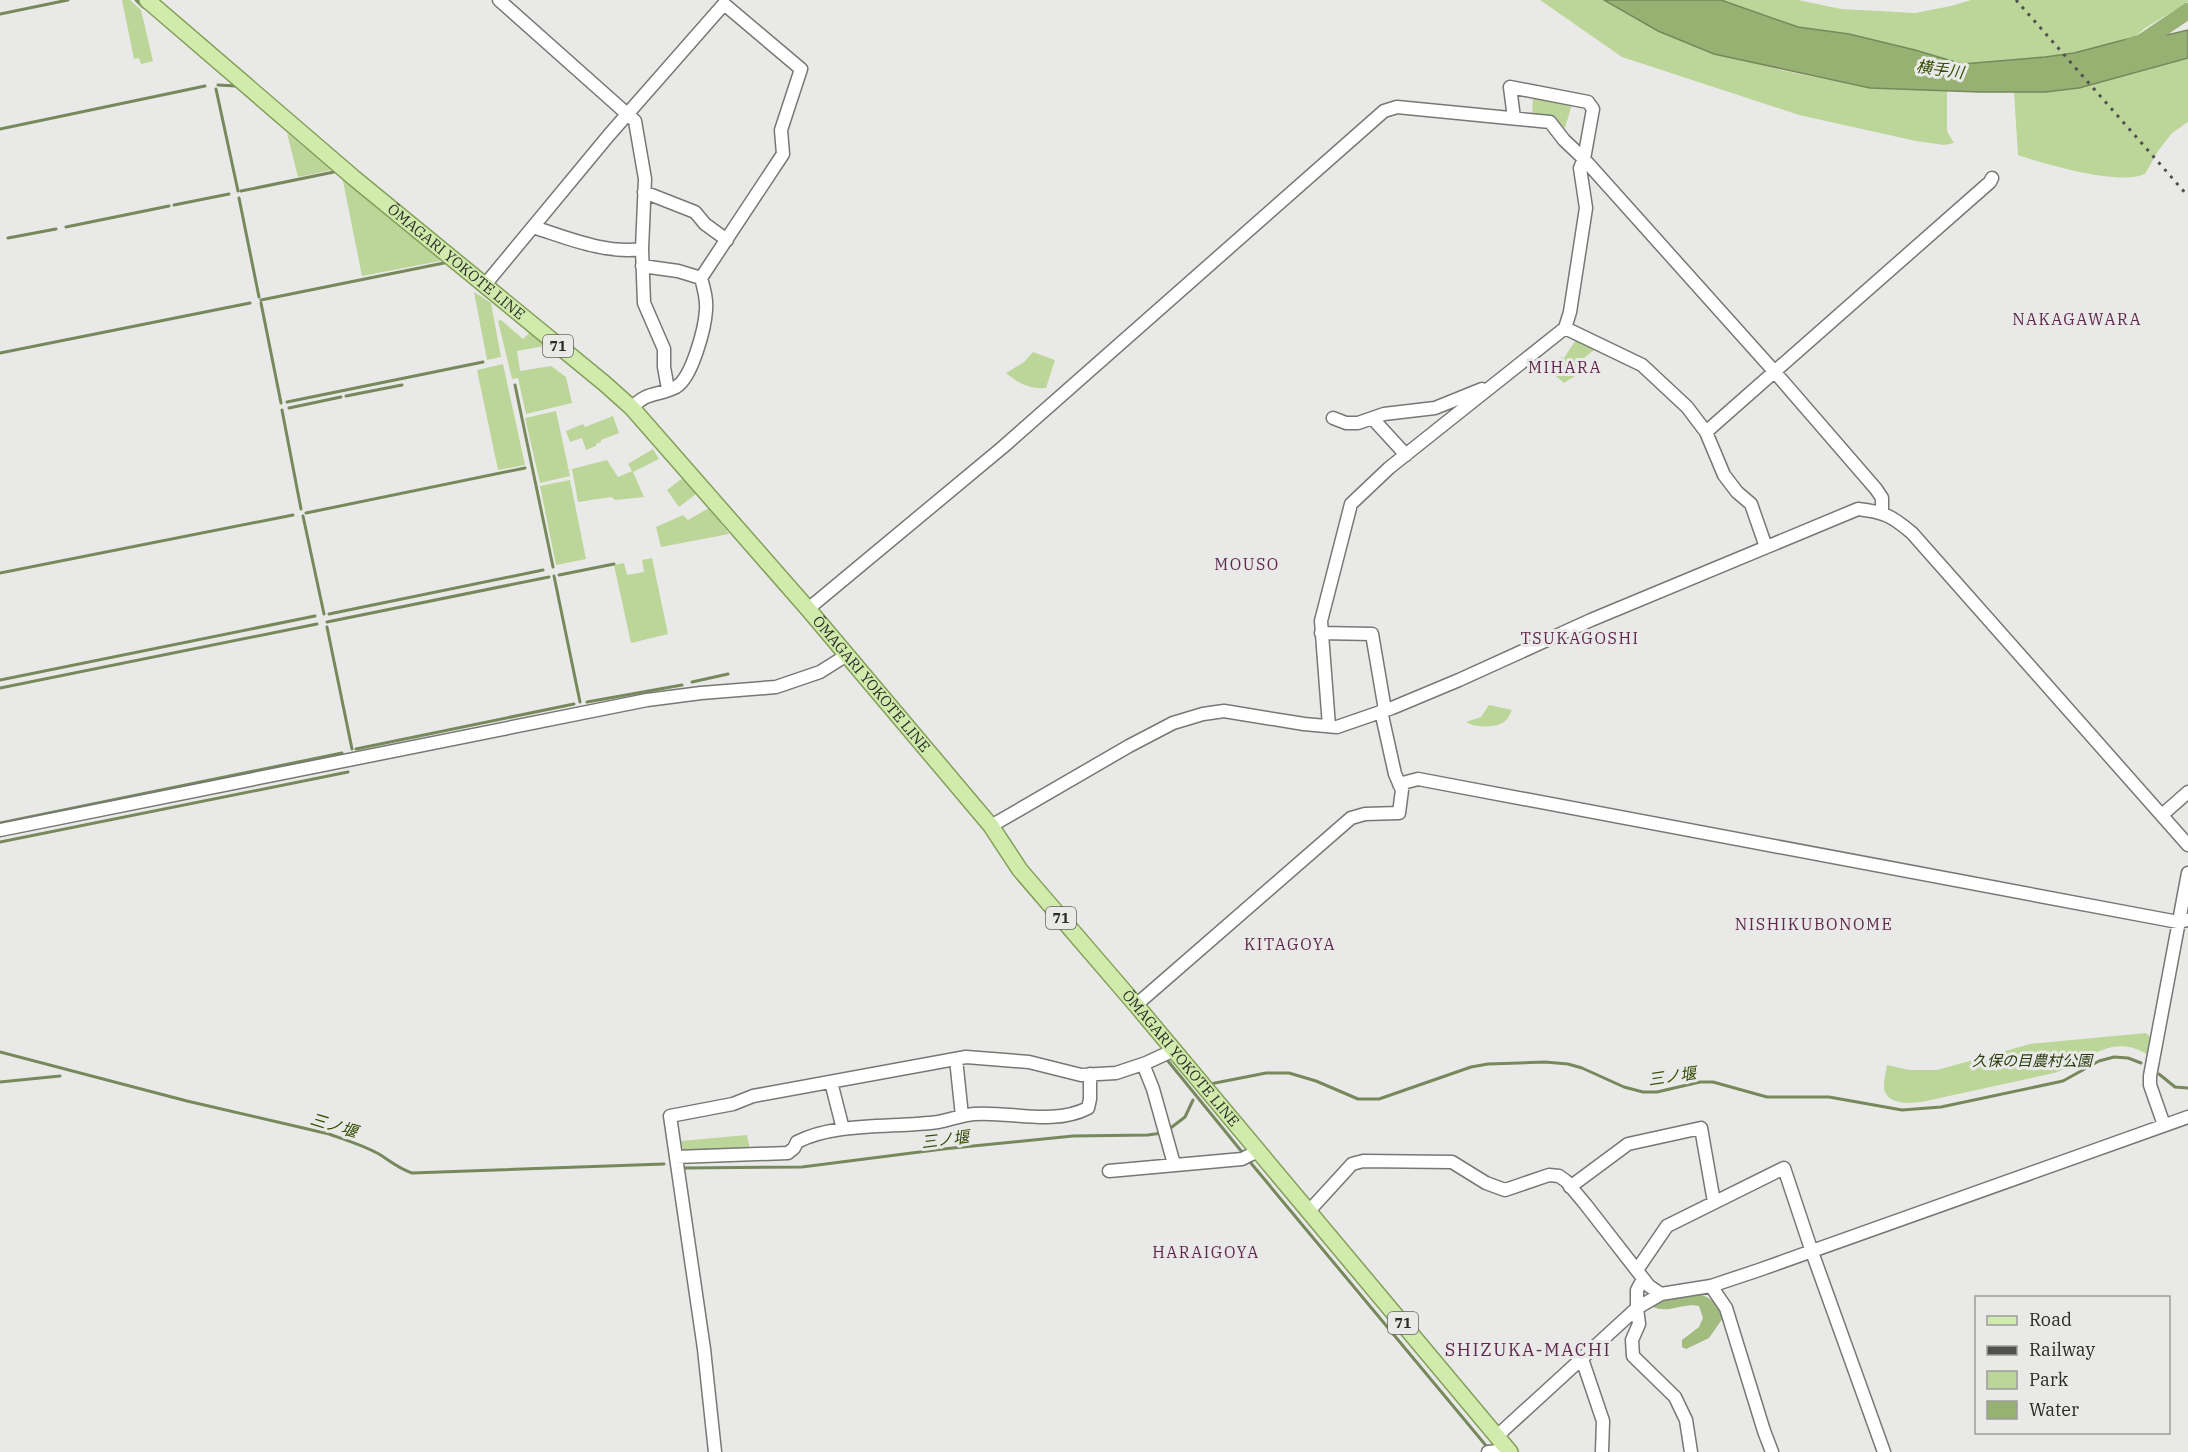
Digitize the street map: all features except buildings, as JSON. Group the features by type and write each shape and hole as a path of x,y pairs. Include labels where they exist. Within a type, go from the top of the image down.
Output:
{"main road":[{"name":"ŌMAGARI YOKOTE LINE","path":"147,0 229,72 632,408 808,609 991,826 1020,870 1510,1451"}],"street":[{"path":"499,0 635,121 645,179 642,249 644,303 664,349 668,389"},
{"path":"484,286 628,114 724,4 801,69 781,130 783,154 701,278 706,309 701,336 684,378 678,386 640,399 632,408"},
{"path":"1329,726 1321,621 1352,504 1389,468 1565,328 1570,312 1586,208 1580,168 1584,159 1593,109 1588,102 1510,87 1514,118"},
{"path":"808,609 1003,447 1384,111 1397,107 1550,122 1773,370 1876,489 1882,498 1882,512"},
{"path":"1706,432 1773,370 1928,237 1992,178"},
{"path":"644,192 695,212 705,224 727,240"},
{"path":"533,227 603,248 642,249"},
{"path":"642,266 678,271 701,278"},
{"path":"1565,328 1642,364 1687,407 1706,432 1724,475 1737,492 1751,504 1766,546"},
{"path":"1334,418 1346,423 1373,419 1384,414 1435,408 1494,384"},
{"path":"1373,419 1406,455"},
{"path":"991,826 1173,723 1203,714 1224,711 1337,727 1459,680 1592,620 1858,509 1882,512 1895,518 1912,533 2188,845"},
{"path":"1136,1005 1351,818 1365,814 1399,813 1401,790 1383,711 1372,634 1321,633"},
{"path":"0,830 637,702 701,693 776,687 820,672 847,655"},
{"path":"1399,784 1418,779 2183,921"},
{"path":"2162,815 2188,792"},
{"path":"2164,1125 2150,1084 2150,1076 2183,921 2188,873"},
{"path":"715,1452 704,1349 670,1116 733,1104 753,1096 966,1057 1029,1062 1081,1075 1116,1072 1143,1064 1172,1051"},
{"path":"956,1059 962,1116"},
{"path":"1143,1064 1153,1089 1174,1164"},
{"path":"676,1157 788,1153 797,1142 805,1138 843,1129 940,1122 973,1114 1043,1116 1080,1112 1088,1108 1090,1074"},
{"path":"831,1082 843,1129"},
{"path":"1497,1436 1637,1308 1661,1294 1711,1286 2188,1117"},
{"path":"1570,1187 1628,1144 1701,1128 1714,1202"},
{"path":"1109,1171 1242,1159 1258,1151"},
{"path":"1309,1210 1353,1164 1363,1161 1452,1162 1486,1183 1505,1190 1549,1174 1559,1176 1649,1286 1661,1294"},
{"path":"1691,1452 1686,1420 1675,1397 1633,1356 1632,1340 1639,1324 1637,1290 1640,1274 1667,1226 1784,1168 1884,1452"},
{"path":"1711,1286 1726,1308 1772,1452"},
{"path":"1582,1359 1603,1421 1602,1452"},
{"path":"1488,1452 1510,1451"}],"green space":[{"path":"122,0 130,0 141,10 153,61 141,64 139,58 134,59"},
{"path":"1540,0 1604,0 1658,31 1714,54 1790,72 1870,88 1947,91 1947,131 1954,143 1944,145 1916,141 1799,115 1622,57"},
{"path":"1721,0 1798,0 1841,9 1915,13 1971,0 2188,0 2188,2 2145,28 2135,37 2074,53 1962,64 1849,34 1798,27"},
{"path":"2188,58 2188,122 2172,133 2145,174 2133,177 2101,176 2018,155 2014,92 2079,88"},
{"path":"1533,96 1572,104 1565,128 1552,120 1532,116"},
{"path":"287,133 332,170 298,177"},
{"path":"342,176 439,259 440,261 362,276"},
{"path":"474,292 491,303 501,357 487,360"},
{"path":"501,320 523,339 529,333 541,339 544,346 517,351 520,371 551,366 566,377 572,403 526,414 518,378 512,379 498,321"},
{"path":"1577,338 1598,347 1580,361 1586,369 1564,383 1550,371 1561,357 1564,358"},
{"path":"1033,352 1055,360 1046,388 1025,385 1006,373 1024,362"},
{"path":"503,364 525,465 498,470 477,370"},
{"path":"556,411 570,476 540,483 525,418"},
{"path":"613,416 619,433 601,440 596,446 586,450 582,438 570,442 566,431 583,424 585,427"},
{"path":"653,449 659,459 633,472 644,497 615,500 611,497 578,502 572,469 607,460 618,477 632,471 628,464"},
{"path":"684,477 696,494 679,507 667,490"},
{"path":"570,480 586,559 556,565 540,486"},
{"path":"709,508 729,534 661,547 656,527 683,515 688,520"},
{"path":"652,558 668,634 631,643 614,565 624,563 627,575 644,572 642,560"},
{"path":"1489,705 1512,710 1505,721 1500,724 1480,726 1466,722 1481,717"},
{"name":"久保の目農村公園","path":"2146,1033 2150,1037 2147,1054 2134,1048 2110,1047 2054,1073 1920,1102 1899,1102 1888,1097 1885,1092 1887,1065 1909,1070 1937,1070 2030,1044"},
{"path":"747,1135 750,1150 683,1150 681,1141"}],"shaded area":[{"path":"1700,1294 1715,1303 1723,1318 1709,1338 1686,1349 1682,1347 1682,1340 1699,1327 1703,1318 1699,1306 1687,1305 1659,1309 1653,1307 1654,1302 1671,1296"}],"water":[{"path":"1604,0 1721,0 1798,27 1849,34 1962,64 2074,53 2135,37 2167,35 2188,30 2188,58 2079,88 2045,92 1870,88 1714,54 1658,31"}],"waterway":[{"path":"0,14 68,0"},
{"path":"136,0 143,7"},
{"name":"横手川","path":"2130,46 2142,42 2188,11"},
{"path":"218,85 236,86"},
{"path":"0,129 205,86"},
{"path":"216,89 238,191"},
{"path":"241,191 334,172"},
{"path":"174,205 229,194"},
{"path":"239,198 259,297"},
{"path":"66,227 169,206"},
{"path":"8,238 56,229"},
{"path":"261,300 444,263"},
{"path":"0,353 250,303"},
{"path":"261,303 281,403"},
{"path":"287,402 483,362"},
{"path":"346,396 402,385"},
{"path":"515,385 553,567"},
{"path":"289,408 341,397"},
{"path":"282,410 301,509"},
{"path":"306,513 525,468"},
{"path":"0,573 293,515"},
{"path":"303,516 324,614"},
{"path":"559,575 614,564"},
{"path":"329,614 543,570"},
{"path":"554,576 580,702"},
{"path":"327,622 549,577"},
{"path":"0,680 315,616"},
{"path":"0,688 317,624"},
{"path":"327,627 352,749"},
{"path":"692,682 728,674"},
{"path":"587,702 682,685"},
{"path":"356,749 574,704"},
{"path":"0,823 342,753"},
{"path":"0,842 348,772"},
{"name":"三ノ堰","path":"0,1052 187,1101 329,1134 367,1148 412,1173 664,1164"},
{"name":"三ノ堰","path":"1210,1084 1266,1073 1289,1073 1316,1081 1358,1099 1379,1099 1471,1067 1488,1064 1545,1062 1582,1068 1624,1087 1643,1092 1657,1092 1700,1082 1713,1082 1767,1097 1829,1097 1902,1110 1941,1107 2063,1081 2099,1061 2114,1057 2128,1058 2141,1063"},
{"path":"1168,1061 1242,1152"},
{"name":"三ノ堰","path":"2159,1074 2175,1087 2188,1088"},
{"path":"0,1082 60,1076"},
{"name":"三ノ堰","path":"1168,1130 1185,1117 1193,1100"},
{"name":"三ノ堰","path":"684,1168 802,1167 943,1149 1073,1136 1162,1133"},
{"path":"1250,1162 1488,1448"}],"railway":[{"path":"2016,0 2188,196"}],"district":[{"name":"NAKAGAWARA","path":"2077,319"},
{"name":"MIHARA","path":"1565,367"},
{"name":"MOUSO","path":"1247,564"},
{"name":"TSUKAGOSHI","path":"1580,638"},
{"name":"NISHIKUBONOME","path":"1814,924"},
{"name":"KITAGOYA","path":"1290,944"},
{"name":"HARAIGOYA","path":"1206,1252"},
{"name":"SHIZUKA-MACHI","path":"1528,1350"}]}
